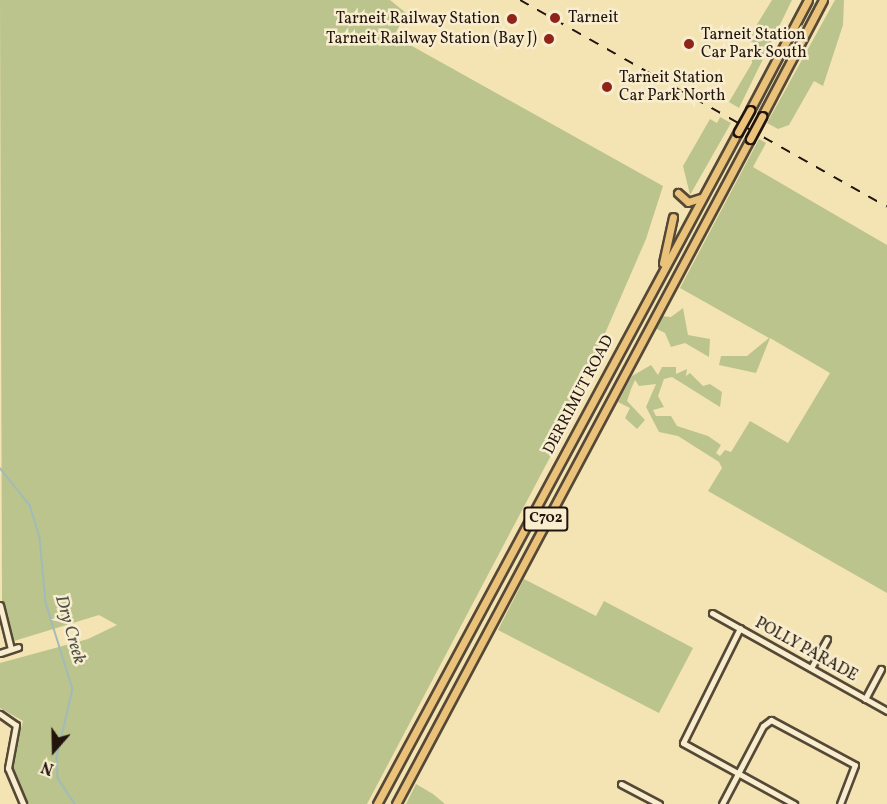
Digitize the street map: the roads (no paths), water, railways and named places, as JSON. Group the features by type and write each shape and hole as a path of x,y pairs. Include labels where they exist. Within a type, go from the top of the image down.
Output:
{"main road":[{"name":"DERRIMUT ROAD","path":"377,804 808,0"},
{"name":"DERRIMUT ROAD","path":"396,804 823,0"},
{"path":"678,193 691,202 704,192"},
{"path":"661,272 673,217"},
{"path":"688,223 699,236"},
{"path":"684,231 699,236"}],"street":[{"path":"0,605 11,649"},
{"name":"POLLY PARADE","path":"712,613 887,711"},
{"path":"740,628 683,739 687,748 794,804"},
{"path":"811,668 827,639"},
{"path":"0,653 18,647"},
{"path":"865,699 881,669"},
{"path":"0,714 16,725 8,768 23,804"},
{"path":"722,804 763,726 771,720 855,765 840,804"},
{"path":"621,784 647,801 659,804"}],"waterway":[{"name":"Dry Creek","path":"0,468 30,505 40,538 46,603 73,689 57,758 58,778 75,804"}],"railway":[{"path":"520,0 887,207"}],"place":[{"name":"Tarneit","path":"555,18"},
{"name":"Tarneit Railway Station","path":"512,19"},
{"name":"Tarneit Railway Station (Bay J)","path":"549,39"},
{"name":"Tarneit Station Car Park South","path":"689,44"},
{"name":"Tarneit Station Car Park North","path":"607,87"}]}
